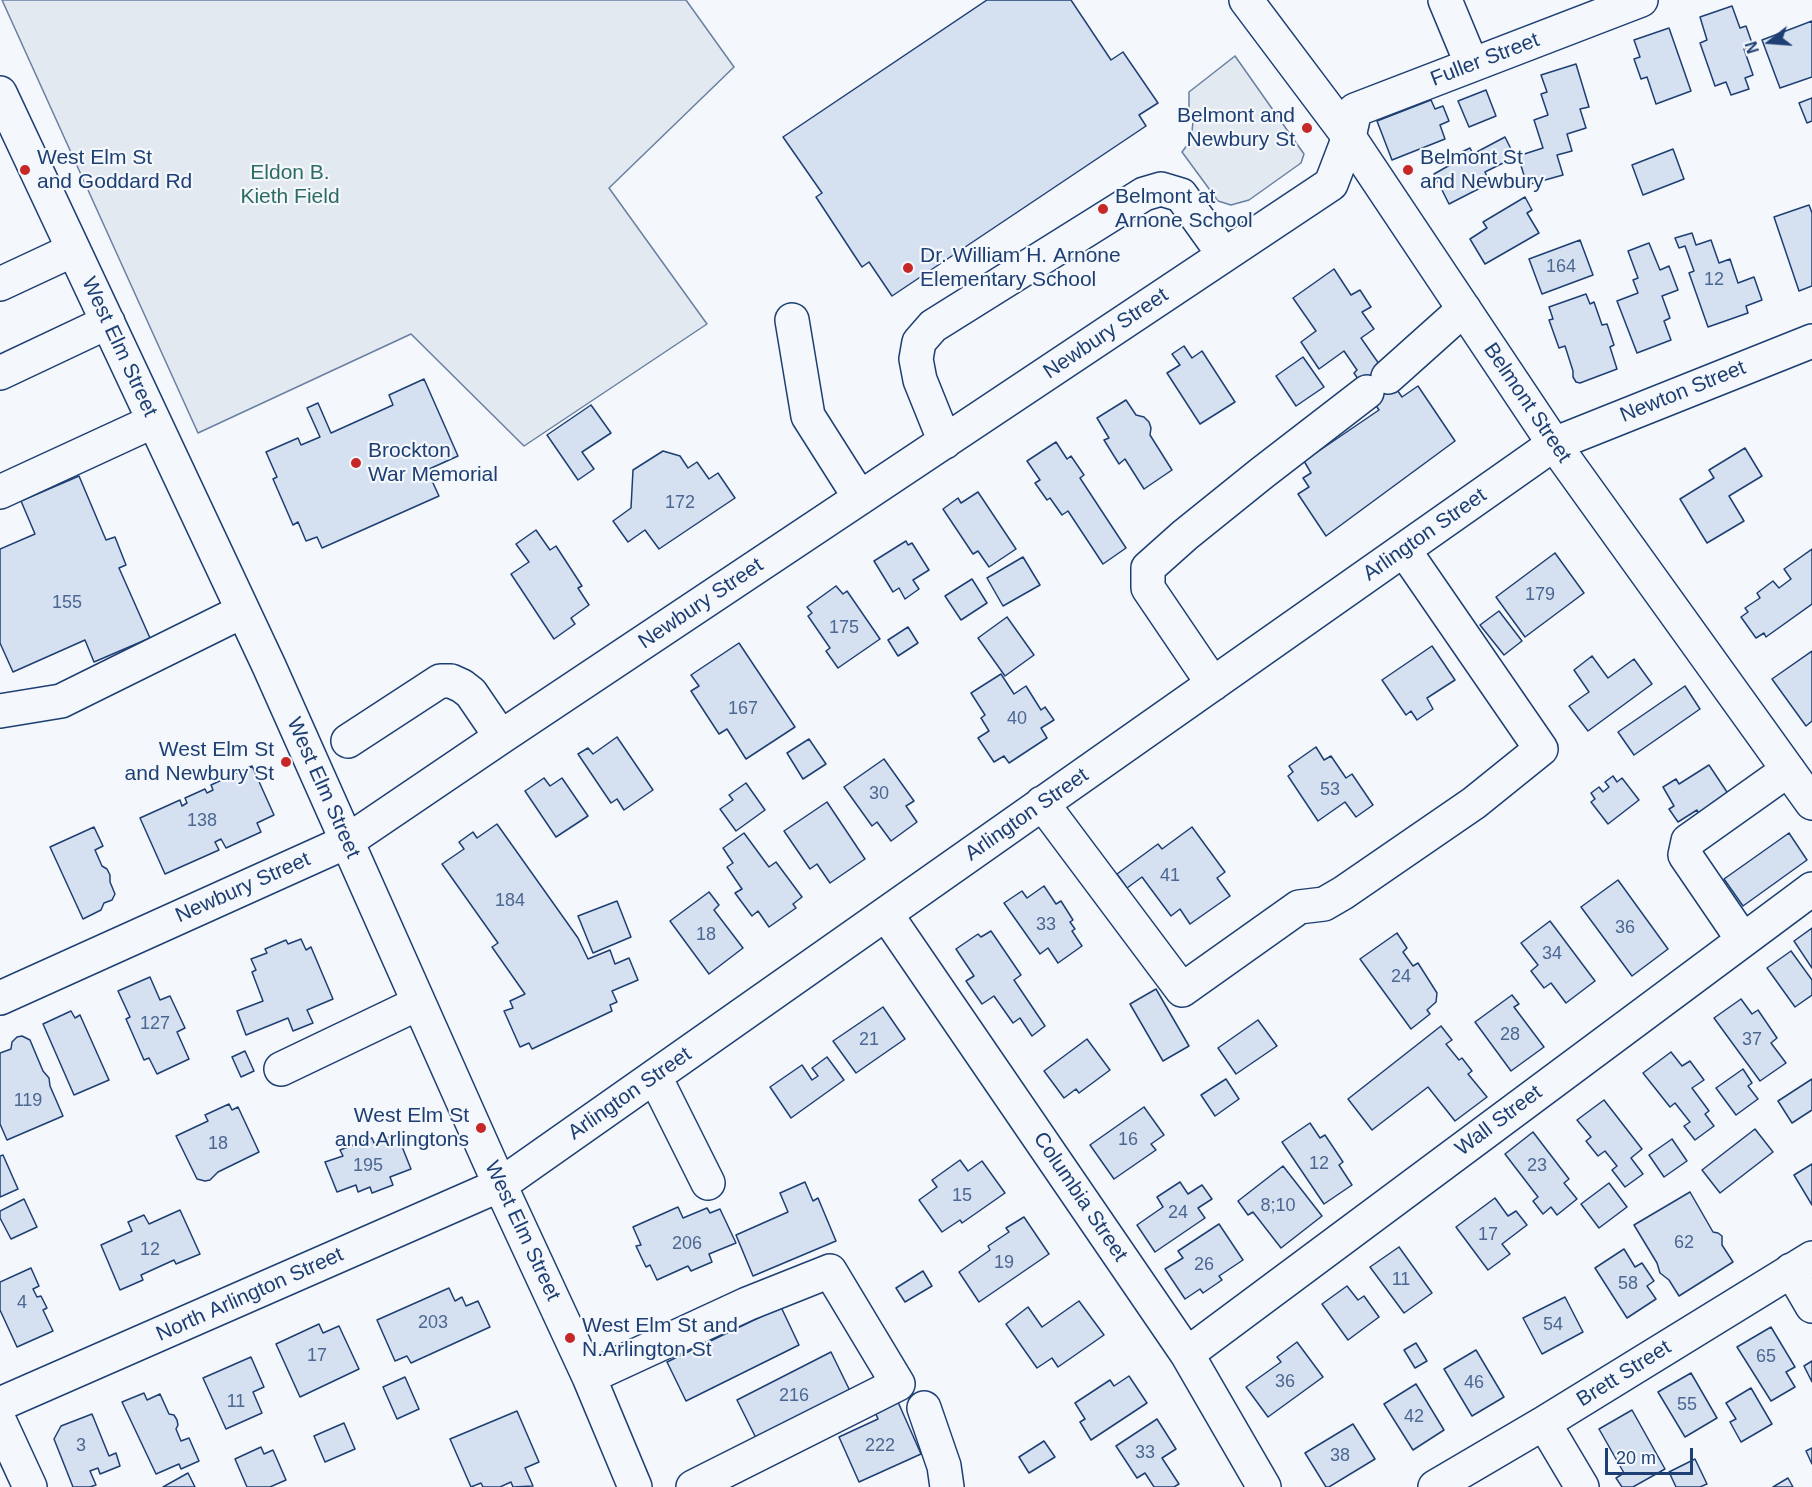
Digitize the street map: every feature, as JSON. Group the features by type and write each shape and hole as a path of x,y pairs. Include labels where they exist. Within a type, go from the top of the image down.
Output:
{"street":[{"name":"Belmont Street","path":"1246,0 1349,137 1554,444 1812,803"},
{"path":"1445,0 1472,65"},
{"name":"Fuller Street","path":"1349,137 1355,110 1472,65 1574,12 1641,0"},
{"name":"West Elm Street","path":"0,93 243,611 500,1185 589,1377 635,1487"},
{"name":"Newbury Street","path":"0,998 346,842 1331,184 1349,137"},
{"path":"945,442 920,380 916,359 919,342 933,326 1144,194 1161,189 1181,195 1224,255"},
{"path":"0,284 73,250"},
{"path":"1213,684 1148,588 1148,568 1262,473 1378,384 1464,309"},
{"path":"792,320 808,416 860,498"},
{"path":"0,373 108,322"},
{"name":"Newton Street","path":"1554,444 1812,341"},
{"path":"0,492 154,421"},
{"name":"Arlington Street","path":"500,1185 1554,444"},
{"path":"1042,803 1182,990 1299,907 1324,904 1343,893 1474,803 1541,749 1404,550"},
{"path":"0,711 61,700 243,611"},
{"path":"348,741 440,681 451,681 471,693 501,737"},
{"path":"1743,940 1685,855 1688,841 1788,770"},
{"name":"Wall Street","path":"1187,1354 1812,889"},
{"name":"Columbia Street","path":"886,914 1187,1354 1264,1487"},
{"path":"281,1069 419,1003"},
{"path":"655,1077 708,1183"},
{"name":"North Arlington Street","path":"0,1404 500,1185"},
{"path":"1802,1264 1812,1306"},
{"name":"Brett Street","path":"1435,1487 1544,1423 1802,1264"},
{"path":"589,1377 747,1304 830,1271 898,1384 693,1487"},
{"path":"924,1408 944,1466 947,1487"},
{"path":"0,1422 30,1487"},
{"path":"1544,1423 1582,1487"}],"green space":[{"name":"Eldon B. Kieth Field","path":"2,0 686,0 734,67 609,188 707,324 524,446 411,334 198,433"},
{"path":"1235,56 1304,154 1301,163 1249,200 1231,205 1218,201 1182,152 1191,140 1193,122 1189,114 1189,92"}],"building":[{"path":"987,0 1071,0 1111,60 1123,52 1158,103 1139,115 1146,126 892,296 869,262 862,267 816,197 822,193 783,137"},
{"path":"1732,6 1740,28 1746,26 1753,46 1744,49 1753,75 1745,78 1749,89 1731,95 1726,82 1715,86 1700,43 1707,40 1700,17"},
{"path":"1812,21 1812,77 1780,88 1762,40"},
{"path":"1669,28 1691,91 1656,104 1647,77 1641,79 1634,59 1640,57 1634,40"},
{"path":"1576,64 1589,107 1580,109 1586,128 1567,134 1572,151 1557,155 1563,175 1527,185 1518,156 1543,148 1534,120 1548,115 1541,94 1547,92 1541,75"},
{"path":"1486,90 1496,116 1469,127 1458,101"},
{"path":"1812,98 1812,121 1807,123 1799,103"},
{"path":"1431,100 1435,109 1443,106 1449,121 1440,125 1445,139 1392,160 1377,121"},
{"path":"1505,137 1515,157 1485,172 1490,183 1449,204 1434,174 1450,165 1447,159 1470,148 1473,154"},
{"path":"1673,149 1684,179 1643,195 1632,165"},
{"path":"1525,197 1532,210 1527,213 1539,233 1485,264 1470,239 1487,228 1483,222"},
{"path":"1809,205 1812,213 1812,286 1799,291 1774,217"},
{"path":"1692,233 1696,245 1711,240 1719,263 1730,259 1738,283 1754,277 1762,300 1746,306 1748,313 1708,327 1689,273 1694,271 1685,246 1679,248 1675,238"},
{"path":"1580,240 1593,275 1542,294 1529,259"},
{"path":"1649,243 1660,270 1669,266 1678,290 1662,296 1670,318 1664,321 1671,340 1637,353 1617,301 1638,293 1633,280 1638,278 1628,251"},
{"path":"1334,269 1351,295 1360,290 1371,307 1362,312 1374,329 1361,338 1402,397 1418,386 1455,441 1326,536 1298,494 1309,487 1303,478 1311,473 1304,461 1379,410 1354,373 1357,370 1344,351 1319,369 1301,342 1316,331 1293,298"},
{"path":"1586,294 1590,304 1594,302 1602,325 1607,324 1614,345 1610,347 1617,369 1580,383 1576,382 1573,377 1565,346 1559,348 1549,320 1553,319 1549,307"},
{"path":"1184,346 1192,358 1202,351 1235,402 1200,424 1167,373 1180,365 1172,354"},
{"path":"1303,357 1324,387 1296,406 1276,376"},
{"name":"Brockton War Memorial","path":"424,379 458,456 427,470 439,496 322,548 317,537 306,541 298,522 293,525 273,479 277,477 266,452 298,438 301,445 320,437 307,408 318,403 331,433 393,405 389,395"},
{"path":"1126,400 1136,415 1144,417 1149,422 1150,435 1172,470 1144,489 1125,459 1119,464 1104,440 1109,438 1097,418"},
{"path":"591,405 611,433 582,452 594,469 578,480 547,435"},
{"path":"1056,442 1067,459 1071,456 1084,475 1080,478 1126,548 1103,564 1068,511 1062,515 1035,483 1040,480 1027,461"},
{"path":"1745,448 1762,476 1729,496 1744,521 1707,543 1680,499 1714,478 1709,470"},
{"path":"663,451 680,456 688,468 697,462 709,479 718,473 735,498 659,549 645,530 628,542 613,521 631,508 633,470"},
{"path":"79,476 106,540 115,537 126,565 119,568 150,638 94,662 85,640 13,672 0,643 0,549 35,534 21,501"},
{"path":"978,492 1016,549 989,567 978,551 973,554 943,509 958,498 961,503"},
{"path":"536,530 550,550 556,546 582,586 578,588 589,605 571,618 575,624 554,639 511,574 529,562 516,544"},
{"path":"906,541 908,545 912,543 929,570 913,580 919,589 905,599 899,588 893,592 874,561"},
{"path":"1812,549 1812,604 1766,637 1764,633 1756,638 1741,617 1748,612 1745,608 1760,598 1757,593 1773,581 1779,588 1791,579 1784,569"},
{"path":"1555,553 1584,593 1525,637 1496,597"},
{"path":"1023,557 1040,585 1003,606 987,578"},
{"path":"972,579 987,603 961,620 945,596"},
{"path":"836,586 843,594 847,591 880,639 838,668 826,651 830,648 808,616 812,613 807,607"},
{"path":"1499,611 1522,641 1504,655 1480,625"},
{"path":"1007,617 1034,655 1005,676 978,638"},
{"path":"908,627 918,643 898,656 888,640"},
{"path":"739,643 795,727 746,759 727,729 719,734 691,691 699,686 691,675"},
{"path":"1432,646 1455,680 1427,698 1433,709 1417,720 1411,711 1406,715 1382,680"},
{"path":"1812,651 1812,721 1806,726 1772,679"},
{"path":"1592,656 1608,678 1634,659 1652,684 1588,731 1569,706 1589,692 1574,670"},
{"path":"1001,674 1014,694 1026,686 1041,710 1045,707 1054,720 1041,728 1047,738 1009,763 1004,756 994,762 978,738 989,731 981,718 985,715 971,693"},
{"path":"1685,686 1700,709 1634,755 1618,732"},
{"path":"617,737 653,790 624,810 617,799 611,803 578,754 588,748 593,754"},
{"path":"809,739 826,764 803,779 787,753"},
{"path":"1316,747 1324,760 1331,756 1346,778 1352,774 1373,805 1356,817 1345,802 1318,821 1288,776 1293,772 1289,766"},
{"path":"884,759 914,801 906,806 917,822 891,841 877,822 872,826 844,787"},
{"path":"1709,765 1729,795 1699,814 1697,810 1678,822 1669,809 1674,806 1663,787 1676,779 1679,784"},
{"path":"252,766 274,815 257,823 261,832 226,848 221,839 215,842 219,850 165,874 140,818 180,800 182,806 187,803 185,798 205,789 207,793 213,790 211,785"},
{"path":"1613,776 1617,782 1622,778 1639,800 1608,824 1591,802 1595,799 1591,793 1599,787 1603,792 1609,787 1605,782"},
{"path":"544,778 550,786 562,778 588,816 556,837 525,791"},
{"path":"746,783 765,810 736,831 720,809 733,800 729,795"},
{"path":"827,802 865,859 830,883 817,864 810,869 784,831"},
{"path":"497,824 578,938 588,959 610,950 615,964 629,958 638,980 612,991 617,1002 610,1005 612,1011 532,1049 529,1043 520,1047 504,1011 513,1008 510,1001 525,994 492,947 498,943 442,864 464,849 459,842 473,832 477,838"},
{"path":"94,827 103,846 95,850 102,866 110,875 115,894 112,900 104,903 101,910 83,919 50,847"},
{"path":"1192,827 1225,872 1217,878 1230,896 1190,924 1180,909 1171,916 1142,877 1127,888 1117,874 1158,844 1162,849"},
{"path":"744,833 769,867 776,862 802,897 793,904 796,908 769,927 758,911 752,916 735,893 742,889 727,867 733,863 723,848"},
{"path":"1789,833 1807,860 1743,906 1724,879"},
{"path":"1618,880 1668,949 1632,976 1581,907"},
{"path":"1044,886 1056,904 1061,901 1073,920 1070,922 1075,929 1072,931 1082,946 1058,963 1048,948 1040,954 1004,903 1022,891 1027,898"},
{"path":"709,892 719,905 714,910 743,948 709,974 670,921"},
{"path":"617,901 631,937 593,953 578,916"},
{"path":"1550,921 1595,981 1566,1003 1551,983 1544,988 1531,971 1538,965 1521,943"},
{"path":"1812,928 1812,968 1794,941"},
{"path":"991,931 1021,975 1014,980 1045,1026 1032,1036 1020,1018 1013,1023 994,996 982,1004 966,981 974,976 956,949 978,934 981,937"},
{"path":"1397,933 1407,948 1403,952 1413,966 1418,963 1437,993 1436,1002 1427,1010 1430,1014 1411,1029 1360,959"},
{"path":"301,939 306,950 311,947 333,999 307,1010 313,1023 293,1031 288,1018 246,1035 237,1011 263,1001 252,972 256,970 251,959 267,953 265,949 286,940 288,944"},
{"path":"1791,951 1812,980 1812,995 1795,1007 1767,968"},
{"path":"150,977 160,1000 170,996 185,1028 177,1032 189,1059 157,1074 149,1058 144,1060 126,1019 130,1017 118,991"},
{"path":"1156,989 1189,1046 1163,1061 1130,1004"},
{"path":"1512,995 1519,1004 1514,1007 1544,1047 1511,1071 1475,1022"},
{"path":"1741,999 1752,1014 1758,1010 1777,1038 1771,1043 1786,1063 1760,1081 1714,1018"},
{"path":"883,1007 905,1039 856,1073 833,1041"},
{"path":"71,1011 75,1018 80,1015 109,1080 74,1095 43,1024"},
{"path":"1258,1020 1277,1046 1236,1074 1218,1048"},
{"path":"1441,1026 1452,1040 1446,1044 1459,1060 1462,1058 1472,1071 1468,1074 1487,1097 1455,1121 1428,1087 1372,1130 1348,1099"},
{"path":"22,1036 30,1040 43,1071 49,1078 50,1086 63,1116 7,1140 0,1124 0,1053 11,1049 12,1042"},
{"path":"1087,1039 1110,1070 1079,1093 1076,1089 1064,1098 1044,1071"},
{"path":"245,1051 254,1071 241,1077 232,1057"},
{"path":"1671,1052 1682,1066 1690,1061 1704,1080 1692,1088 1709,1111 1705,1114 1714,1126 1695,1140 1684,1126 1690,1122 1675,1103 1670,1107 1643,1073"},
{"path":"827,1057 844,1080 791,1118 770,1087 802,1065 812,1080 818,1076 812,1068"},
{"path":"1743,1069 1752,1083 1748,1086 1758,1099 1736,1115 1716,1088"},
{"path":"1226,1079 1239,1099 1215,1116 1201,1095"},
{"path":"1812,1079 1812,1110 1792,1123 1778,1101"},
{"path":"1604,1100 1642,1149 1631,1158 1643,1174 1625,1187 1612,1170 1617,1166 1605,1151 1598,1156 1586,1141 1591,1137 1577,1120"},
{"path":"229,1104 232,1110 238,1107 259,1152 218,1172 210,1180 197,1179 176,1136 208,1121 205,1115"},
{"path":"1144,1107 1164,1135 1151,1144 1156,1150 1114,1179 1090,1145"},
{"path":"1310,1123 1320,1138 1325,1135 1343,1162 1339,1165 1352,1185 1324,1204 1282,1142"},
{"path":"1755,1129 1773,1152 1720,1193 1702,1170"},
{"path":"1533,1132 1569,1179 1564,1183 1577,1199 1557,1215 1551,1207 1543,1214 1533,1201 1538,1197 1505,1154"},
{"path":"397,1134 411,1169 390,1177 393,1185 372,1193 370,1187 358,1192 356,1185 337,1192 325,1162 343,1156 340,1150 372,1138 374,1143"},
{"path":"1672,1139 1687,1161 1664,1177 1649,1155"},
{"path":"3,1155 18,1189 0,1197 0,1156"},
{"path":"960,1160 968,1171 982,1161 1005,1193 962,1223 960,1220 942,1232 919,1200 937,1187 932,1180"},
{"path":"1812,1164 1812,1205 1794,1175"},
{"path":"1283,1166 1322,1216 1281,1248 1253,1212 1248,1215 1238,1201"},
{"path":"805,1182 813,1201 818,1198 836,1241 753,1276 736,1235 788,1212 780,1193"},
{"path":"1180,1182 1188,1194 1202,1185 1212,1199 1198,1208 1205,1218 1155,1252 1137,1225 1163,1207 1157,1197"},
{"path":"1609,1183 1627,1207 1599,1228 1581,1204"},
{"path":"1690,1192 1713,1232 1722,1236 1722,1245 1733,1262 1679,1296 1669,1280 1660,1273 1657,1263 1634,1225"},
{"path":"1495,1198 1508,1216 1516,1211 1527,1225 1502,1244 1510,1254 1488,1270 1456,1227"},
{"path":"24,1199 37,1227 11,1239 0,1218 0,1211"},
{"path":"678,1207 683,1218 707,1208 710,1213 720,1209 736,1243 709,1254 712,1262 691,1271 688,1266 657,1280 650,1265 646,1267 636,1246 641,1245 633,1227"},
{"path":"180,1210 200,1254 176,1264 174,1260 141,1275 143,1280 120,1290 101,1245 132,1231 128,1222 144,1215 149,1224"},
{"path":"1024,1217 1049,1254 979,1302 959,1272 990,1250 988,1246 1009,1232 1006,1228"},
{"path":"1219,1224 1243,1260 1219,1276 1222,1280 1203,1293 1200,1289 1185,1299 1165,1269 1183,1258 1178,1251"},
{"path":"1399,1247 1432,1293 1404,1313 1370,1267"},
{"path":"1624,1249 1635,1267 1642,1263 1654,1281 1647,1286 1656,1299 1627,1318 1595,1268"},
{"path":"31,1268 39,1286 33,1289 37,1297 41,1296 47,1308 43,1310 53,1331 17,1347 0,1310 0,1282"},
{"path":"923,1271 932,1286 905,1302 896,1288"},
{"path":"1347,1286 1358,1300 1364,1296 1379,1317 1348,1340 1322,1304"},
{"path":"449,1288 455,1301 462,1297 466,1306 478,1301 490,1327 411,1363 407,1356 395,1361 377,1320"},
{"path":"1565,1297 1583,1332 1542,1354 1523,1318"},
{"path":"1079,1301 1104,1335 1058,1367 1052,1358 1037,1368 1006,1324 1028,1307 1042,1327"},
{"path":"781,1307 799,1345 686,1401 667,1362"},
{"path":"319,1324 323,1333 339,1326 359,1369 300,1397 276,1344"},
{"path":"1771,1327 1795,1367 1786,1372 1795,1387 1771,1401 1737,1347"},
{"path":"1297,1342 1323,1377 1268,1417 1246,1387 1281,1362 1277,1357"},
{"path":"1416,1343 1427,1361 1415,1368 1404,1350"},
{"path":"1476,1350 1504,1397 1472,1416 1444,1369"},
{"path":"831,1352 851,1393 757,1440 737,1400"},
{"path":"251,1357 264,1387 253,1392 262,1413 226,1429 203,1378"},
{"path":"1812,1361 1812,1382 1804,1366"},
{"path":"1691,1373 1717,1418 1685,1437 1658,1392"},
{"path":"1129,1376 1147,1403 1091,1440 1080,1422 1085,1419 1075,1403 1110,1380 1114,1386"},
{"path":"405,1377 419,1409 397,1419 383,1387"},
{"path":"1416,1384 1444,1430 1413,1450 1384,1404"},
{"path":"1751,1388 1772,1424 1741,1442 1730,1422 1736,1419 1726,1403"},
{"path":"144,1393 147,1400 160,1394 169,1414 174,1415 177,1420 176,1429 181,1441 189,1438 199,1461 181,1469 179,1464 156,1474 122,1402"},
{"path":"898,1402 921,1454 859,1482 839,1437 878,1419 875,1412"},
{"path":"1632,1410 1665,1469 1633,1487 1622,1487 1616,1478 1624,1473 1599,1429"},
{"path":"517,1411 539,1462 525,1468 533,1486 513,1487 511,1482 500,1487 483,1487 481,1483 471,1487 450,1439"},
{"path":"92,1414 109,1456 116,1453 120,1466 100,1474 98,1468 90,1471 96,1485 73,1487 54,1439 61,1426"},
{"path":"1157,1419 1176,1449 1162,1458 1179,1484 1174,1487 1154,1487 1145,1473 1137,1478 1116,1446"},
{"path":"344,1423 355,1449 325,1462 314,1436"},
{"path":"1353,1424 1375,1459 1326,1487 1305,1453"},
{"path":"1044,1441 1055,1457 1029,1473 1019,1457"},
{"path":"261,1447 264,1454 273,1450 286,1480 270,1487 247,1487 235,1459"},
{"path":"1812,1448 1812,1464 1806,1451"},
{"path":"1695,1459 1707,1484 1700,1487 1676,1487 1669,1472"},
{"path":"188,1473 195,1487 163,1487"},
{"path":"1788,1478 1793,1487 1773,1487"}],"place":[{"name":"Belmont and Newbury St","path":"1307,128"},
{"name":"West Elm St and Goddard Rd","path":"25,170"},
{"name":"Belmont St and Newbury","path":"1408,170"},
{"name":"Belmont at Arnone School","path":"1103,209"},
{"name":"Dr. William H. Arnone Elementary School","path":"908,268"},
{"name":"Brockton War Memorial","path":"356,463"},
{"name":"West Elm St and Newbury St","path":"286,762"},
{"name":"West Elm St and Arlingtons","path":"481,1128"},
{"name":"West Elm St and N.Arlington St","path":"570,1338"}]}
